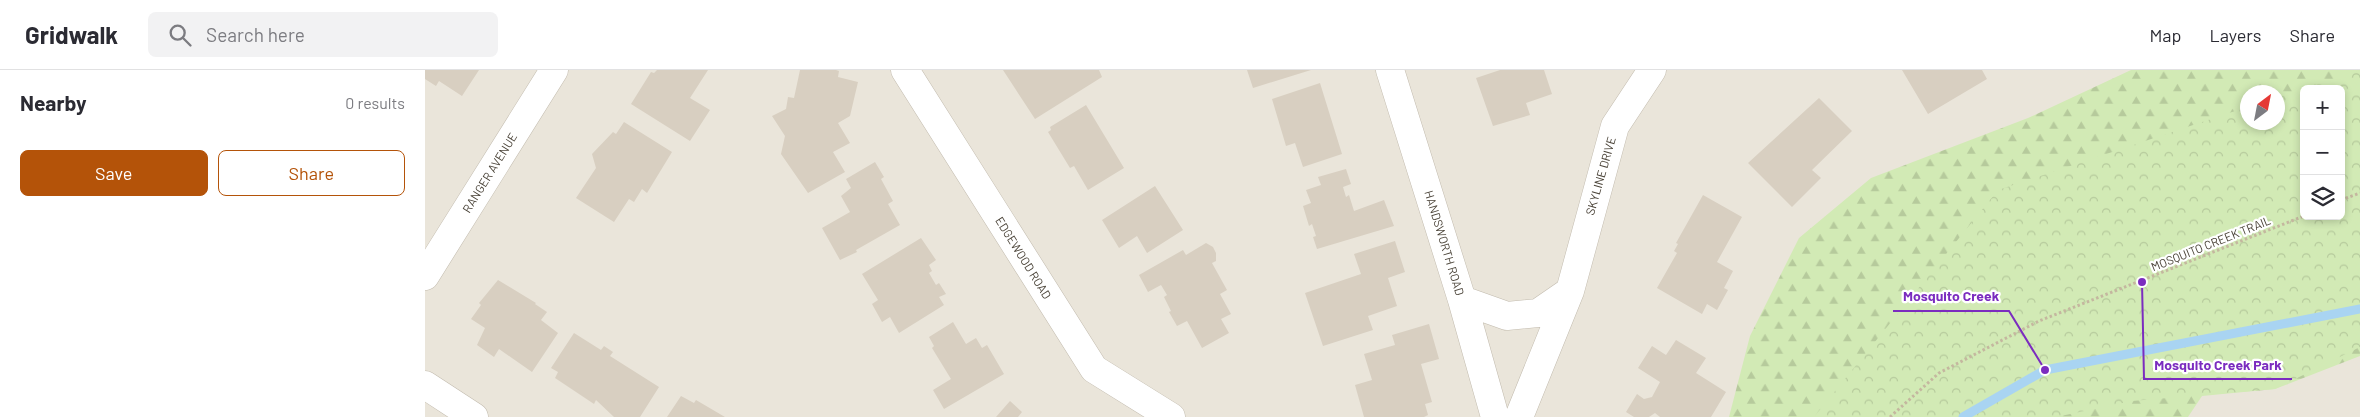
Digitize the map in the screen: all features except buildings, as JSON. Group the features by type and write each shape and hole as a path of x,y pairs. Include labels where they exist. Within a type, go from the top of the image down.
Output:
{"street":[{"name":"RANGER AVENUE","path":"425,276 554,70"},
{"name":"EDGEWOOD ROAD","path":"905,70 1093,369 1171,417"},
{"name":"HANDSWORTH ROAD","path":"1390,70 1462,300 1495,417"},
{"name":"SKYLINE DRIVE","path":"1519,417 1570,291 1615,126 1652,70"},
{"path":"1462,300 1507,316 1538,313 1570,291"},
{"path":"425,385 474,417"}],"path":[{"path":"2345,199 2360,193"},
{"name":"MOSQUITO CREEK TRAIL","path":"1889,417 1939,372 2039,321 2300,218"}],"shaded area":[{"path":"425,70 2338,70 2276,85 2240,85 2240,97 1789,417 425,417"},
{"path":"2360,347 2360,417 2056,417"}],"green space":[{"path":"2131,70 2360,70 2360,356 2275,389 2202,396 2188,417 1729,417 1750,336 1799,238 1871,178 2028,118"},
{"path":"2360,70 2360,347 2275,389 2132,401 2056,417 1814,417 1998,190 2240,109 2240,130 2285,130 2285,95 2300,90 2300,220 2345,220 2345,85 2314,85"}],"waterway":[{"path":"1963,417 2045,370 2360,309"}],"place":[{"name":"Mosquito Creek Park","path":"2142,282"},
{"name":"Mosquito Creek","path":"2045,370"}]}
